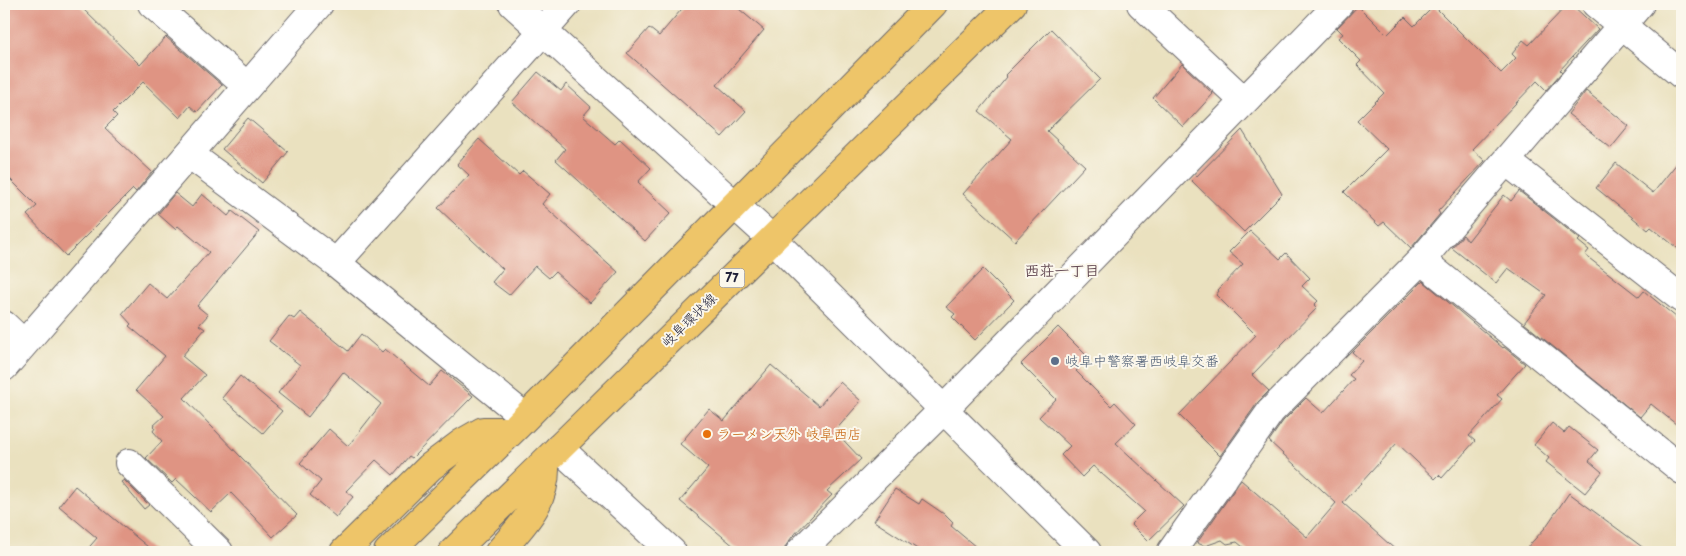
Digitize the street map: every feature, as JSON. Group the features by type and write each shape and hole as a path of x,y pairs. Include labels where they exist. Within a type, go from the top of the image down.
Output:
{"main road":[{"path":"388,552 518,424 933,4"},
{"name":"岐阜環状線","path":"453,552 1012,4"},
{"path":"344,552 430,467 462,443 483,431 518,424"},
{"path":"499,552 539,501 552,456"}],"street":[{"path":"152,4 247,86"},
{"path":"4,367 319,4"},
{"path":"513,4 735,203 945,408 1087,552"},
{"path":"336,263 567,4"},
{"path":"1141,4 1244,100"},
{"path":"800,552 945,408 1339,4"},
{"path":"1596,4 1682,75"},
{"path":"1172,552 1271,411 1422,260 1640,4"},
{"path":"189,154 336,263 518,424"},
{"path":"1506,161 1682,299"},
{"path":"1422,260 1682,470"},
{"path":"4,326 24,344"},
{"path":"552,456 672,552"},
{"path":"129,462 219,552"}],"building":[{"path":"4,4 78,4 140,65 166,37 222,85 197,112 190,106 180,118 143,82 113,112 117,116 105,128 152,172 136,192 133,189 66,256 27,215 37,206 4,173"},
{"path":"686,4 733,4 764,30 717,85 746,111 722,137 627,53 649,28 659,36"},
{"path":"1568,4 1571,4 1598,29 1560,70 1562,72 1546,90 1537,81 1472,149 1485,161 1438,211 1440,214 1411,248 1384,222 1379,226 1344,192 1387,149 1357,120 1384,93 1357,65 1361,61 1338,38 1343,34 1337,28 1358,6 1387,35 1405,17 1414,26 1434,6 1501,73 1516,58 1512,54 1523,40 1529,45"},
{"path":"1051,29 1100,79 1047,131 1085,166 1015,241 963,194 1012,139 979,111 1007,77 1005,75"},
{"path":"1182,64 1213,94 1183,127 1153,98"},
{"path":"538,72 561,91 566,84 591,107 583,116 615,144 620,139 651,168 638,182 671,213 645,241 556,160 565,149 512,102"},
{"path":"1586,91 1629,126 1611,148 1568,114"},
{"path":"248,118 288,152 262,183 222,149"},
{"path":"1242,130 1282,194 1244,232 1192,181"},
{"path":"479,139 519,175 523,171 550,194 542,204 618,272 590,303 555,272 549,278 535,266 509,295 492,282 503,269 438,208 469,175 457,164"},
{"path":"1682,157 1682,252 1651,227 1648,230 1596,188 1616,163 1653,193"},
{"path":"1519,191 1580,239 1578,241 1589,250 1585,255 1639,297 1644,291 1682,322 1682,429 1651,404 1640,417 1524,323 1546,295 1508,268 1496,283 1452,248 1463,235 1468,241 1504,195 1511,201"},
{"path":"175,193 192,207 202,194 228,216 232,211 259,232 197,306 208,315 199,325 205,329 182,356 205,375 184,398 297,515 273,537 231,493 211,512 176,479 172,483 146,458 162,441 153,431 155,428 153,426 164,416 136,390 165,356 129,326 131,324 122,314 148,283 167,299 209,252 178,226 175,229 158,214"},
{"path":"1250,231 1280,259 1286,253 1310,278 1302,286 1318,301 1314,305 1317,308 1252,375 1269,391 1258,402 1220,456 1179,415 1256,335 1216,295 1218,290 1243,264 1229,252"},
{"path":"983,269 1014,300 975,340 952,317 955,314 946,307"},
{"path":"1423,281 1525,364 1497,395 1502,399 1469,436 1475,441 1442,478 1439,475 1435,479 1397,443 1343,503 1398,552 1249,552 1237,542 1227,544 1222,540 1205,546 1197,543 1241,480 1307,537 1336,503 1269,441 1283,421 1306,398 1323,413 1354,379 1349,375 1362,361 1352,352"},
{"path":"300,312 348,351 361,334 382,352 385,349 429,386 442,371 473,396 412,458 409,456 393,475 376,460 346,491 353,497 336,517 310,495 321,481 300,463 329,429 348,446 381,404 343,372 308,417 278,393 300,365 269,341 289,316 294,319"},
{"path":"1058,327 1089,358 1076,371 1111,406 1115,402 1136,424 1116,443 1184,506 1148,541 1131,524 1144,511 1093,466 1082,477 1061,455 1070,446 1039,417 1056,399 1021,364"},
{"path":"771,365 819,406 840,382 861,401 835,431 861,459 827,491 832,495 792,537 785,547 785,552 741,552 680,501 708,468 680,444 709,409 724,421"},
{"path":"240,376 282,411 263,433 222,398"},
{"path":"1552,423 1564,433 1569,427 1598,450 1589,461 1602,472 1585,493 1546,462 1549,458 1534,445"},
{"path":"124,480 149,505 144,509 121,482"},
{"path":"75,486 154,552 85,552 97,538 59,506"},
{"path":"895,489 919,504 922,499 944,514 953,523 951,526 982,552 922,552 874,521"},
{"path":"1569,493 1649,552 1523,552 1545,528"}],"place":[{"name":"岐阜中警察署西岐阜交番","path":"1055,361"},
{"name":"ラーメン天外 岐阜西店","path":"707,434"}],"district":[{"name":"西荘一丁目","path":"1062,271"}]}
